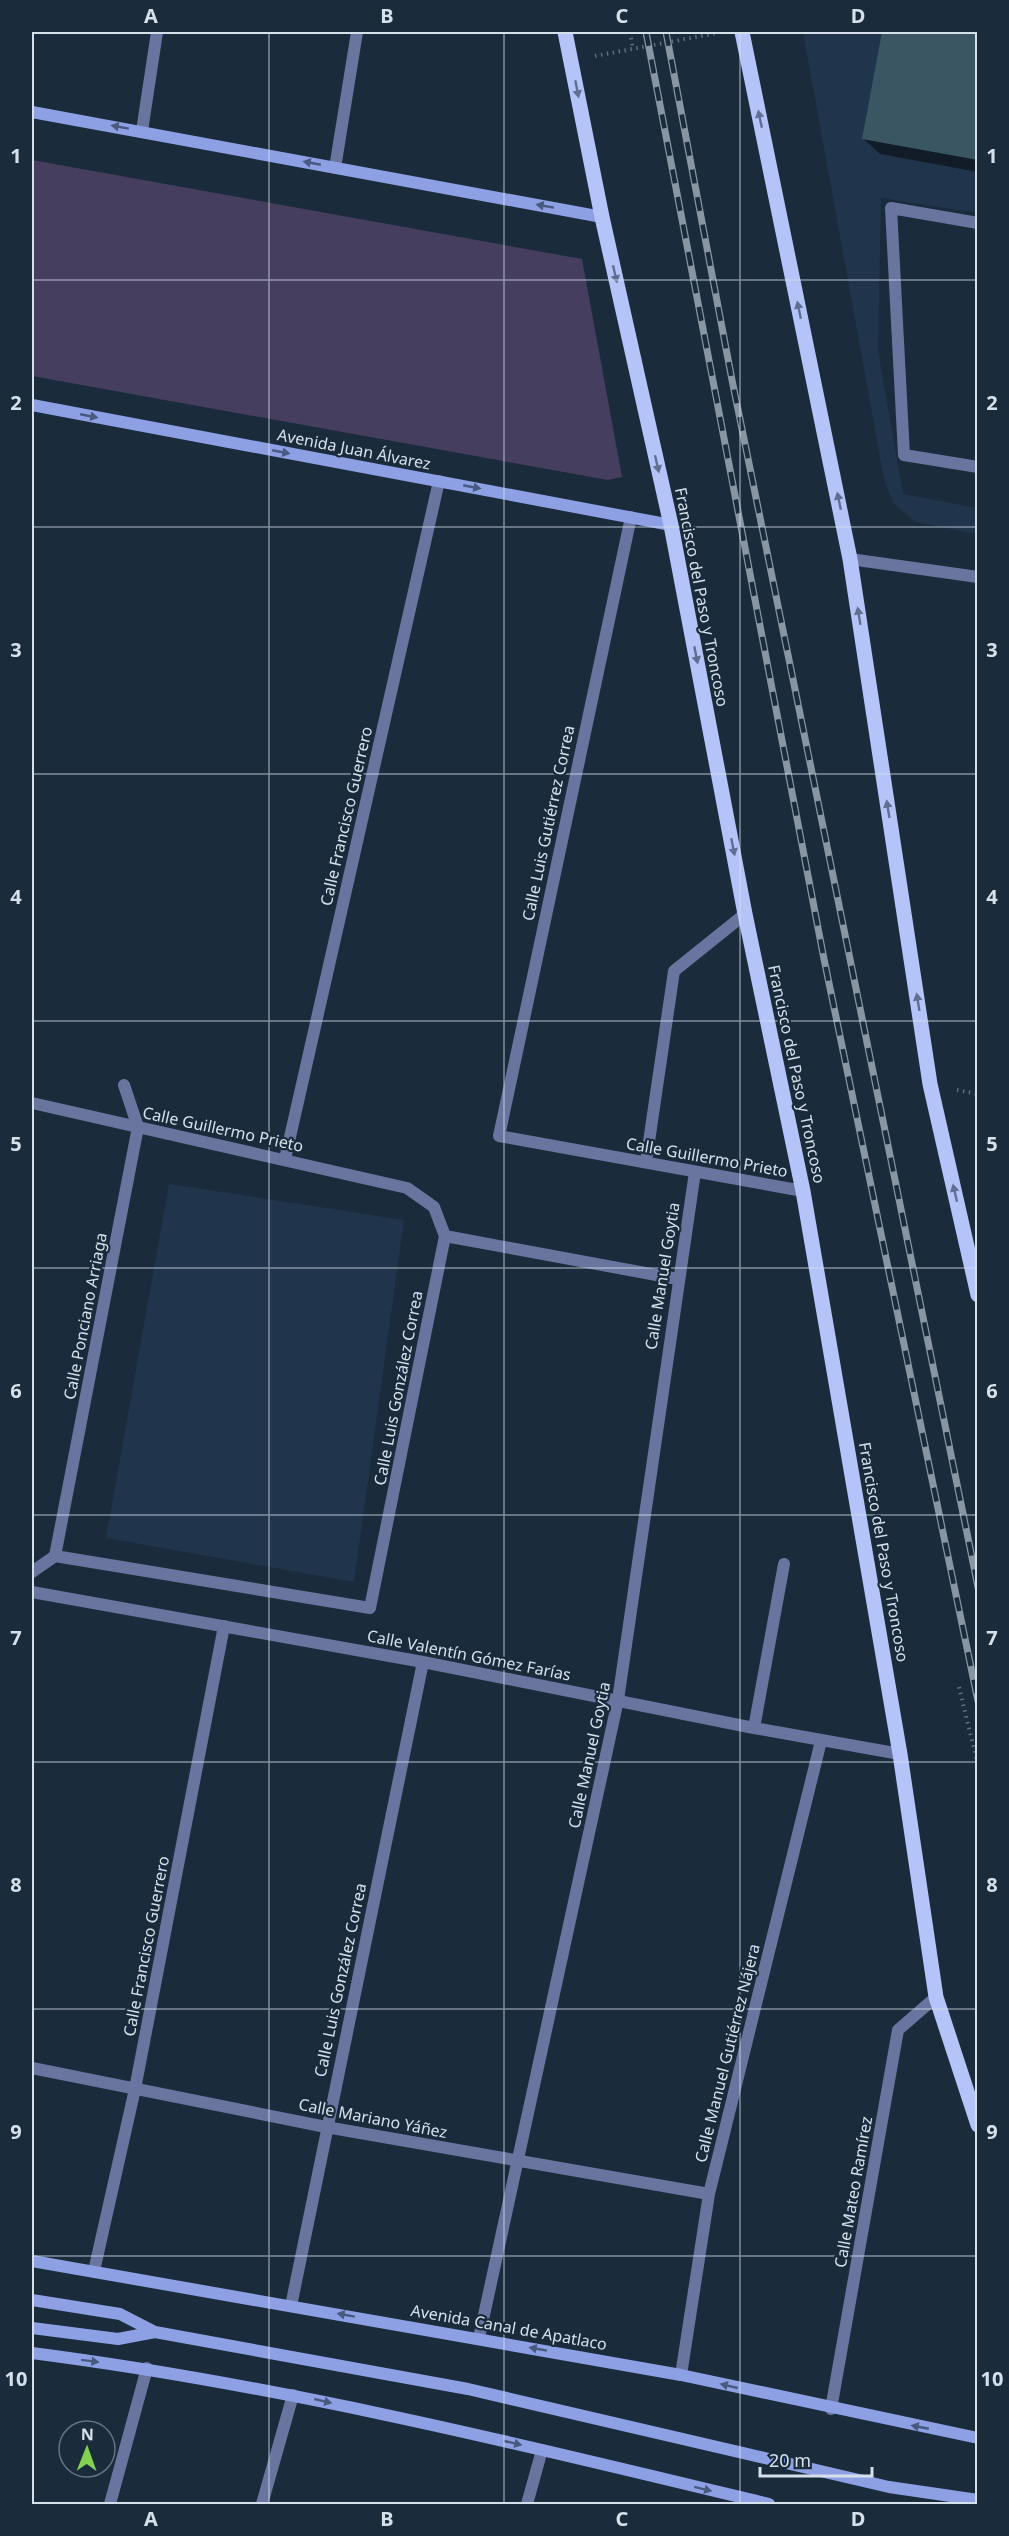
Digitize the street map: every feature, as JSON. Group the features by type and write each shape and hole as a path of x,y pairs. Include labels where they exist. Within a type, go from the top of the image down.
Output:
{"main road":[{"name":"Francisco del Paso y Troncoso","path":"565,32 602,217 671,525 745,914 803,1191 900,1754 936,1997 978,2125"},
{"path":"742,32 850,559 930,1084 973,1251 978,1295"}],"street":[{"path":"142,131 157,32"},
{"path":"335,168 357,32"},
{"path":"32,112 602,217"},
{"path":"978,223 891,208 904,455 978,467"},
{"name":"Avenida Juan Álvarez","path":"32,405 671,525"},
{"name":"Calle Francisco Guerrero","path":"285,1159 439,481"},
{"name":"Calle Luis Gutiérrez Correa","path":"499,1137 631,517"},
{"path":"850,559 978,577"},
{"path":"646,1162 674,971 745,914"},
{"name":"Calle Ponciano Arriaga","path":"55,1556 138,1127 124,1084"},
{"name":"Calle Guillermo Prieto","path":"32,1103 407,1188 434,1207 445,1236"},
{"name":"Calle Guillermo Prieto","path":"499,1137 803,1191"},
{"name":"Calle Manuel Goytia","path":"479,2338 618,1700 695,1172"},
{"path":"445,1236 678,1279"},
{"name":"Calle Luis González Correa","path":"370,1608 445,1236"},
{"path":"32,1572 55,1556"},
{"name":"Calle Valentín Gómez Farías","path":"55,1556 370,1608"},
{"path":"754,1728 784,1564"},
{"name":"Calle Valentín Gómez Farías","path":"32,1592 423,1662 821,1741 900,1754"},
{"name":"Calle Francisco Guerrero","path":"94,2271 135,2089 224,1626"},
{"name":"Calle Luis González Correa","path":"291,2306 423,1662"},
{"name":"Calle Manuel Gutiérrez Nájera","path":"681,2375 710,2194 821,1741"},
{"name":"Calle Mateo Ramírez","path":"831,2409 898,2030 936,1997"},
{"name":"Calle Mariano Yáñez","path":"32,2068 326,2127 710,2194"},
{"name":"Avenida Canal de Apatlaco","path":"32,2261 681,2375 976,2439"},
{"path":"32,2300 120,2314 155,2332 468,2390 889,2487 978,2500"},
{"path":"32,2328 118,2338 155,2332"},
{"path":"32,2354 147,2368 293,2395 543,2450 732,2500 769,2505"},
{"path":"110,2505 147,2368"},
{"path":"262,2505 293,2395"},
{"path":"526,2505 543,2450"}],"path":[{"path":"630,32 633,49"},
{"path":"590,57 701,34 724,32"},
{"path":"959,1687 978,1765"}],"shaded area":[{"path":"803,32 977,32 977,213 881,198 878,351 903,494 977,508 977,534 916,522 894,504 884,479"},
{"path":"32,160 582,259 622,477 608,480 32,376"},
{"path":"169,1184 404,1220 354,1582 106,1538"}],"building":[{"path":"882,32 978,32 978,160 862,139"}],"railway":[{"path":"646,32 824,959 978,1701"},
{"path":"666,32 732,380 978,1587"}]}
